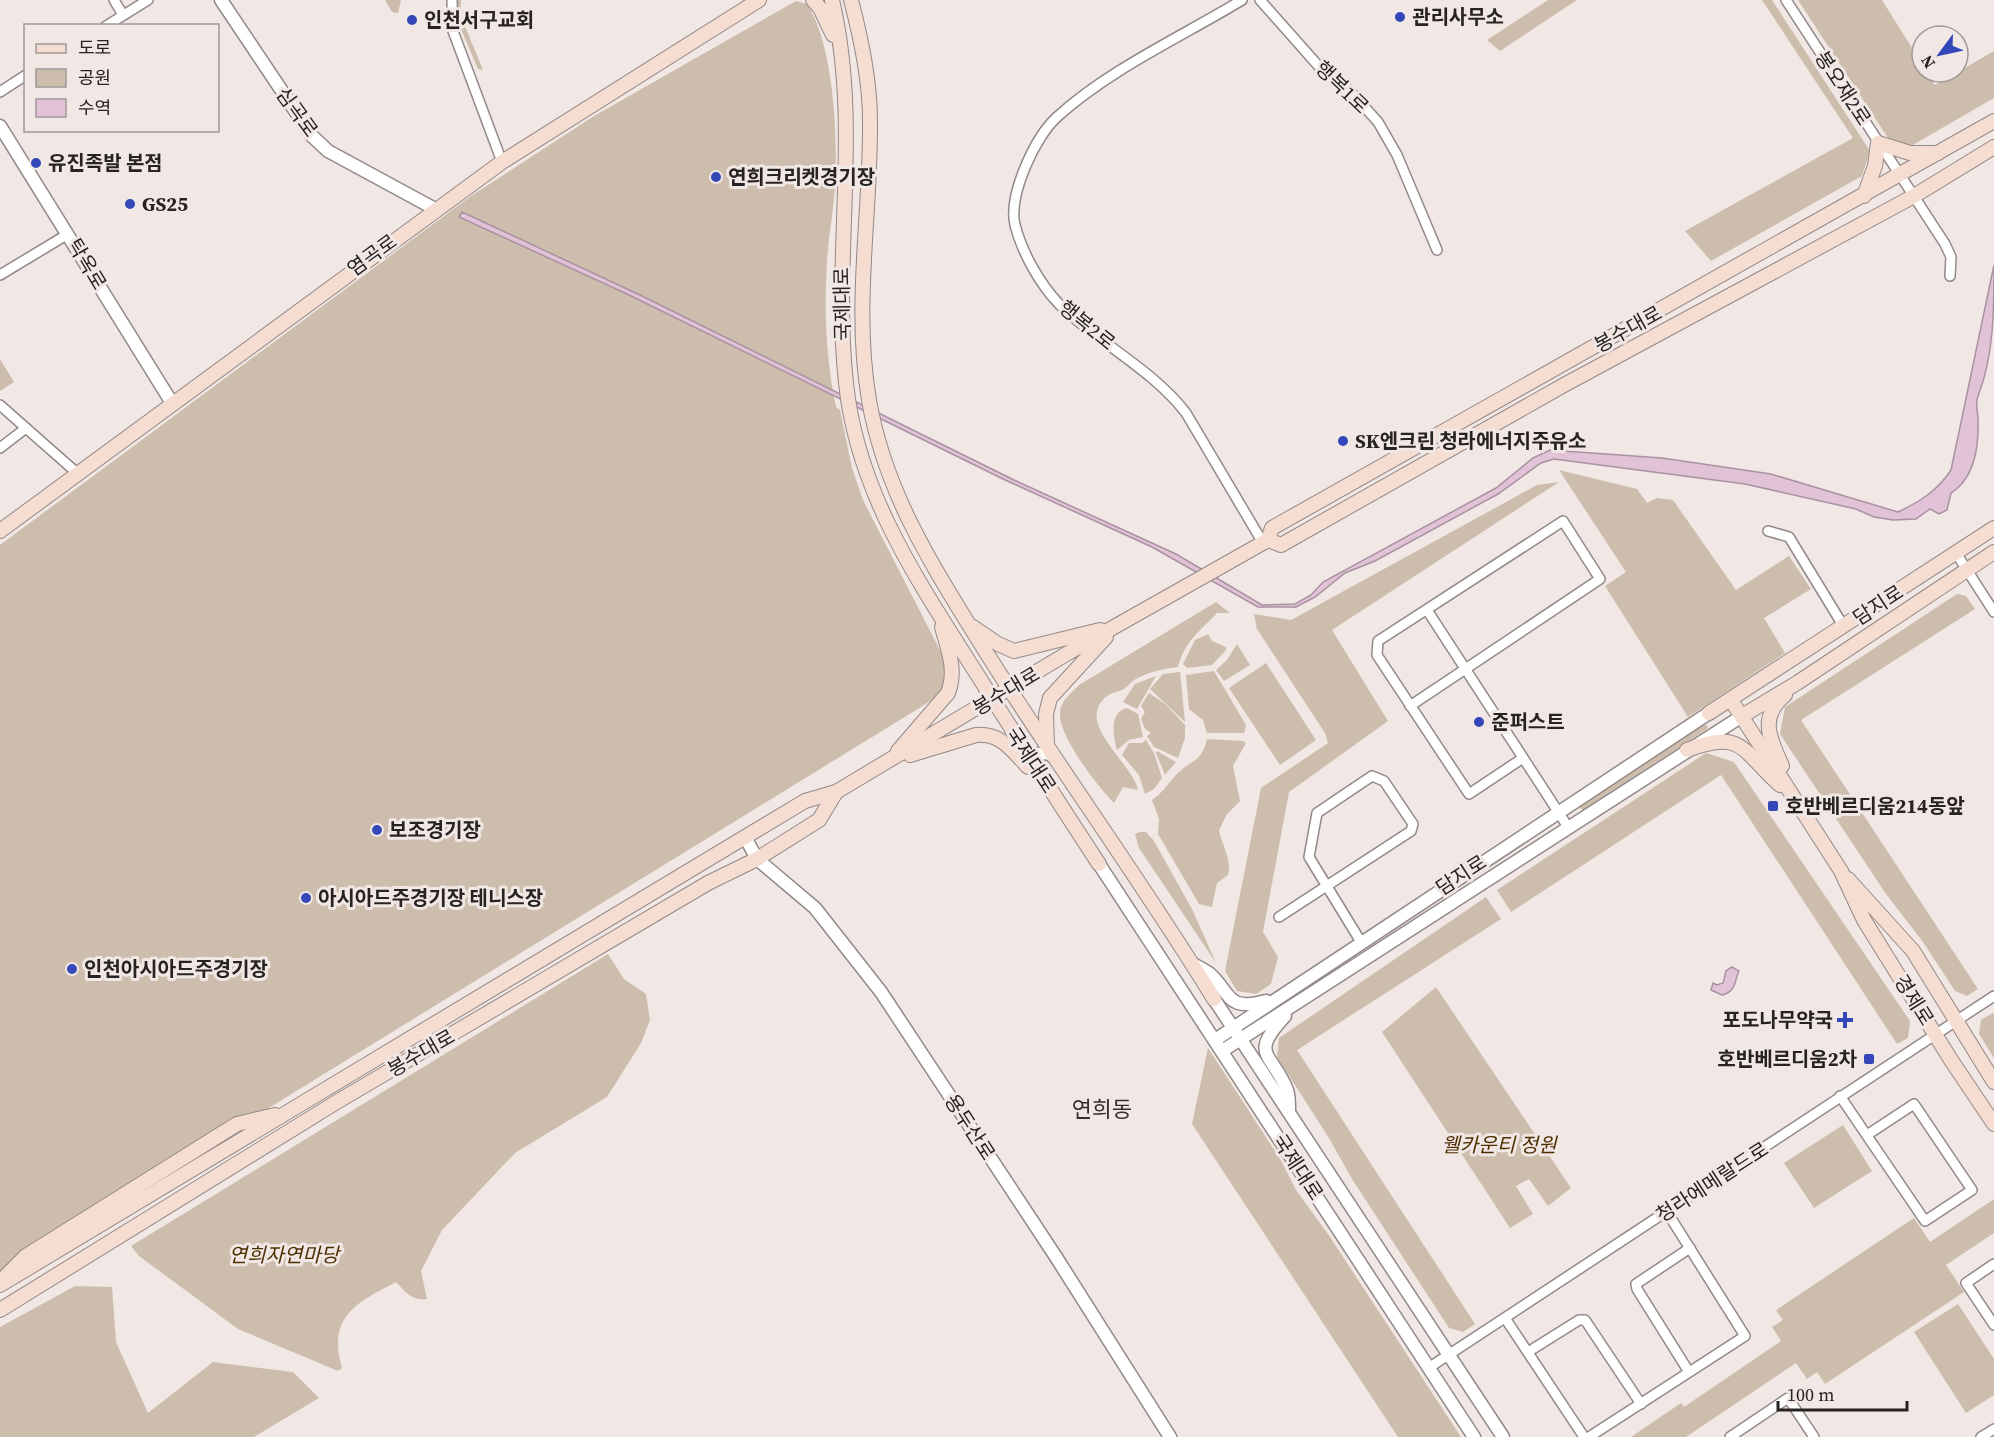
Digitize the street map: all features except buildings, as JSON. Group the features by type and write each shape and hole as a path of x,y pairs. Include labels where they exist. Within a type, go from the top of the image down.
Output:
{"main road":[{"name":"염곡로","path":"0,531 171,403 502,162 755,2 772,0"},
{"path":"813,0 820,8 839,48"},
{"name":"국제대로","path":"832,0 848,128 841,279 844,368 856,435 873,491 911,570 1099,864"},
{"name":"국제대로","path":"851,0 858,24 870,118 861,274 866,380 879,442 893,484 915,535 1009,689 1214,999"},
{"path":"858,0 858,24"},
{"name":"봉수대로","path":"0,1284 805,801 836,792 1117,626 1266,542 1272,528 1994,121"},
{"path":"1864,196 1875,166 1879,143 1910,153 1940,153"},
{"path":"1957,143 1952,148 1951,159 1967,163"},
{"name":"봉수대로","path":"1266,542 1281,545 1564,385 1914,195 1994,147"},
{"path":"1845,207 1853,208 1859,213 1858,226"},
{"name":"담지로","path":"1709,713 1994,528"},
{"path":"1742,716 1797,683 1994,552"},
{"path":"890,760 948,693 952,683 954,672 938,613"},
{"path":"970,625 998,644 1014,651 1117,626"},
{"path":"1052,753 1046,714 1050,698 1117,626"},
{"path":"1795,799 1768,726 1775,704 1797,683"},
{"name":"경제로","path":"1731,700 1841,871 1864,920 1994,1124"},
{"path":"890,760 976,735 987,734 1005,743 1052,793"},
{"path":"1687,750 1717,740 1730,741 1795,799"},
{"name":"봉수대로","path":"0,1310 335,1103 708,883 758,859 819,820 836,792"},
{"name":"경제로","path":"1841,871 1913,951 1994,1082"}],"street":[{"path":"114,0 123,15"},
{"path":"109,24 148,0"},
{"name":"심곡로","path":"221,0 312,136 328,151 435,209"},
{"path":"452,0 453,31 502,162"},
{"name":"행복2로","path":"1242,0 1130,67 1055,119 1037,144 1019,183 1014,223 1031,267 1058,303 1143,369 1179,404 1266,542"},
{"name":"행복1로","path":"1260,0 1322,69 1351,93 1378,122 1397,155 1437,250"},
{"name":"봉오재2로","path":"1786,0 1952,257 1950,276"},
{"path":"0,92 24,76"},
{"name":"탁옥로","path":"0,126 171,403"},
{"path":"0,275 68,234"},
{"path":"0,405 77,473"},
{"path":"0,448 26,429"},
{"path":"1410,706 1600,579 1563,520 1378,641 1376,646 1377,655 1410,706 1469,794 1523,758"},
{"path":"1768,531 1789,537 1844,627"},
{"path":"1956,553 1994,612"},
{"path":"1427,610 1568,827"},
{"path":"951,633 962,644 972,646 974,642 970,625"},
{"name":"담지로","path":"1215,1040 1709,713"},
{"path":"1222,1051 1742,716"},
{"path":"1036,768 1035,760 1038,754 1052,753"},
{"path":"1279,917 1327,887 1411,831 1413,824 1384,781 1372,776 1317,813 1309,857 1327,887 1361,942"},
{"name":"용두산로","path":"745,837 758,859 815,908 881,992 1056,1257 1170,1437"},
{"name":"국제대로","path":"1099,864 1474,1437"},
{"path":"1193,964 1210,974 1223,992 1237,1002 1256,1004 1286,991"},
{"path":"1286,991 1271,1011 1274,1014 1294,1006"},
{"name":"청라에메랄드로","path":"1430,1367 1994,996"},
{"name":"국제대로","path":"1214,999 1503,1437"},
{"path":"1290,1113 1287,1090 1267,1058 1265,1042 1267,1035 1294,1006"},
{"path":"1840,1096 1925,1221 1972,1190 1914,1104 1867,1135"},
{"path":"1505,1318 1587,1437 1746,1336 1667,1212"},
{"path":"1689,1372 1636,1284 1690,1248"},
{"path":"1994,1264 1966,1283 1994,1325"},
{"path":"1528,1352 1580,1320 1586,1320 1641,1404"},
{"path":"1732,1436 1788,1398 1815,1437"},
{"path":"1982,1437 1994,1429"}],"green space":[{"path":"385,0 401,0 398,13 392,12"},
{"path":"456,0 461,0 460,14 483,70 478,69 461,29"},
{"path":"1548,0 1577,0 1500,51 1487,40"},
{"path":"1762,0 1772,0 1870,151 1862,176 1711,261 1685,231 1853,138"},
{"path":"1798,0 1882,0 1910,45 1910,84 1970,84 1970,65 1994,51 1994,98 1911,146 1890,141"},
{"path":"796,1 807,4 816,22 824,45 833,98 836,153 826,281 826,317 830,371 836,407 840,410 852,468 863,500 946,662 946,686 938,696 921,707 0,1273 0,545 471,196 594,116"},
{"path":"0,359 14,382 0,391"},
{"path":"1559,470 1637,489 1647,503 1657,498 1673,500 1736,590 1789,556 1811,589 1764,618 1785,653 1688,717 1605,586 1626,572"},
{"path":"1559,482 1332,630 1388,721 1289,792 1263,932 1278,957 1271,984 1256,994 1237,991 1225,971 1261,788 1328,743 1325,733 1257,629 1254,614 1291,620 1537,485"},
{"path":"1957,594 1966,596 1975,609 1801,720 1978,989 1967,996 1955,991 1923,942 1886,894 1780,734 1785,707"},
{"path":"1216,602 1230,613 1217,613 1199,631 1184,650 1178,667 1155,671 1139,677 1124,689 1107,696 1098,707 1097,718 1101,730 1134,779 1138,790 1123,787 1114,803 1090,775 1073,749 1062,726 1060,711 1063,702 1079,685"},
{"path":"1208,634 1212,641 1226,647 1226,650 1212,665 1187,668 1183,664 1195,640"},
{"path":"1237,644 1250,665 1224,681 1216,670 1227,660"},
{"path":"1266,663 1316,740 1280,765 1229,688"},
{"path":"1214,671 1246,725 1244,733 1207,733 1203,720 1189,709 1186,675"},
{"path":"1180,672 1185,722 1150,689 1163,674"},
{"path":"1156,676 1137,709 1123,702 1135,684"},
{"path":"1149,693 1165,704 1185,725 1185,738 1178,758 1154,747 1147,736 1151,733 1145,729 1141,719 1145,712 1141,706"},
{"path":"1127,708 1138,714 1143,737 1129,740 1117,750 1114,738 1115,719 1121,710"},
{"path":"1704,725 1708,726 1707,729 1583,810 1579,807"},
{"path":"1207,739 1246,743 1233,766 1240,801 1227,814 1219,830 1228,858 1228,875 1217,883 1212,907 1199,904 1158,834 1159,819 1152,800 1181,770 1199,757"},
{"path":"1146,740 1154,753 1162,778 1154,789 1145,794 1139,775 1122,755 1129,743 1142,743"},
{"path":"1157,751 1176,762 1165,775 1156,753"},
{"path":"1706,753 1734,762 1910,1021 1908,1038 1897,1044 1721,775 1511,912 1497,890"},
{"path":"1146,832 1154,841 1193,911 1216,963 1139,848 1135,834"},
{"path":"1486,897 1501,919 1297,1050 1475,1324 1463,1332 1449,1328 1352,1179 1329,1138 1277,1057 1279,1038"},
{"name":"연희자연마당","path":"608,954 624,979 646,994 650,1020 641,1043 607,1097 515,1153 442,1230 421,1271 427,1299 413,1297 396,1282 357,1305 348,1314 338,1336 338,1351 342,1368 338,1371 238,1329 139,1256 131,1246"},
{"name":"웰카운티 정원","path":"1436,987 1571,1188 1548,1206 1529,1179 1516,1186 1533,1214 1510,1228 1382,1032"},
{"path":"1993,1013 1994,1058 1979,1034 1981,1020"},
{"path":"1208,1048 1282,1162 1296,1190 1330,1237 1461,1437 1398,1437 1192,1124"},
{"path":"1843,1125 1872,1171 1814,1208 1784,1163"},
{"path":"1994,1199 1994,1233 1946,1265 1964,1292 1825,1384 1817,1372 1807,1379 1796,1363 1686,1437 1631,1437 1681,1403 1684,1407 1781,1341 1772,1327 1783,1320 1776,1310 1914,1218 1930,1242"},
{"path":"75,1286 112,1287 116,1342 148,1413 213,1362 293,1372 319,1398 254,1437 0,1437 0,1327"},
{"path":"1958,1304 1994,1359 1994,1395 1966,1413 1914,1332"}],"water":[{"path":"462,212 640,295 1014,480 1176,554 1262,605 1295,604 1311,595 1323,582 1496,488 1533,458 1550,450 1662,458 1771,474 1898,512 1928,495 1951,470 1994,265 1992,332 1987,365 1977,398 1978,429 1974,460 1965,479 1951,493 1947,510 1939,514 1930,509 1916,519 1893,520 1874,517 1856,509 1745,484 1554,459 1541,463 1498,494 1375,561 1345,573 1315,597 1296,607 1258,607 1152,547 1003,479 625,293 459,217"},
{"path":"1732,967 1739,971 1730,991 1722,995 1711,990 1713,983 1717,985 1723,983 1726,971"}],"place":[{"name":"관리사무소","path":"1400,17"},
{"name":"인천서구교회","path":"412,20"},
{"name":"유진족발 본점","path":"36,163"},
{"name":"연희크리켓경기장","path":"716,177"},
{"name":"GS25","path":"130,204"},
{"name":"SK엔크린 청라에너지주유소","path":"1343,441"},
{"name":"준퍼스트","path":"1479,722"},
{"name":"호반베르디움214동앞","path":"1773,806"},
{"name":"보조경기장","path":"377,830"},
{"name":"아시아드주경기장 테니스장","path":"306,898"},
{"name":"인천아시아드주경기장","path":"72,969"},
{"name":"포도나무약국","path":"1845,1020"},
{"name":"호반베르디움2차","path":"1869,1059"}],"district":[{"name":"연희동","path":"1102,1109"}]}
